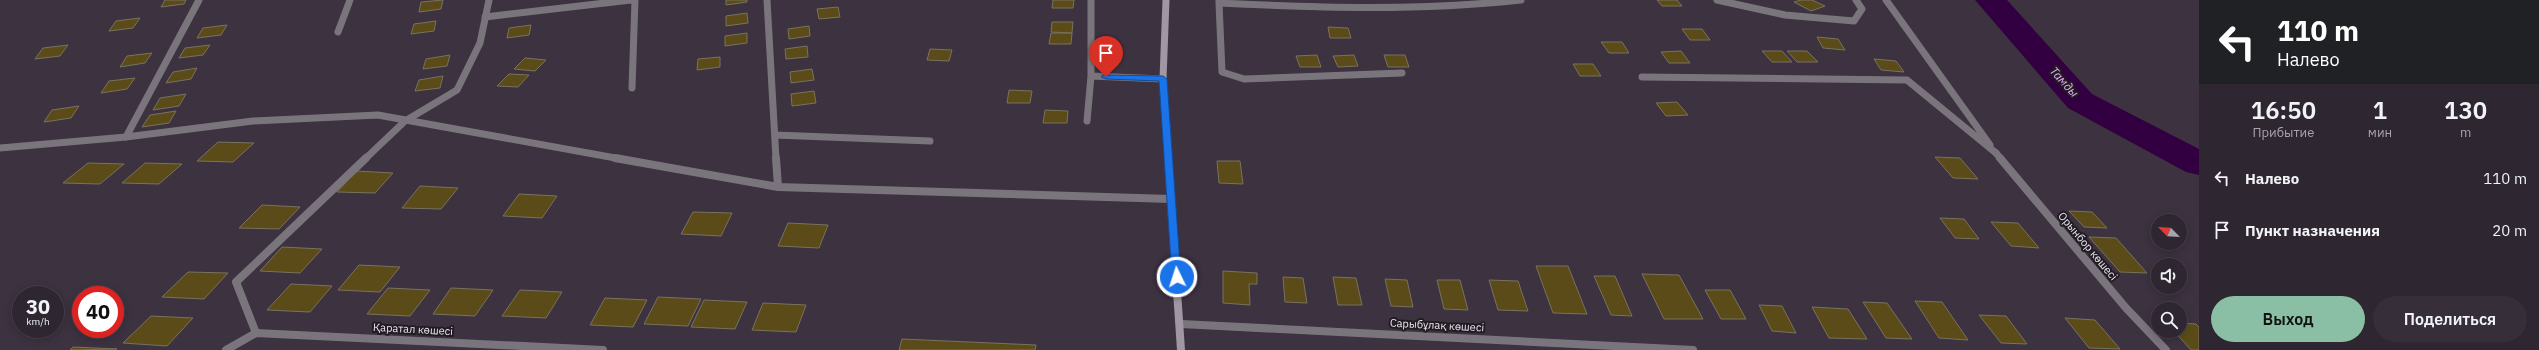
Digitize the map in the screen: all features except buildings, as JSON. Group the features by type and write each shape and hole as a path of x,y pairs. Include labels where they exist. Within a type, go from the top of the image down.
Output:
{"street":[{"path":"126,137 199,0"},
{"path":"338,32 350,0"},
{"path":"226,350 256,333 236,282 405,121 457,90 480,43 489,0"},
{"path":"485,17 631,0"},
{"path":"632,88 635,0"},
{"path":"767,0 778,187"},
{"path":"1087,121 1091,76 1091,0"},
{"path":"1166,0 1163,79 1181,324 1181,350"},
{"path":"1402,73 1244,79 1222,72 1219,1 1352,9 1431,4 1472,6 1521,0"},
{"path":"1717,0 1745,8 1819,21 1854,21 1862,10 1856,0"},
{"path":"1886,0 1996,153"},
{"path":"1091,76 1163,79"},
{"path":"1642,77 1907,80 1996,153"},
{"path":"0,148 126,137 253,121 378,115 778,187 1171,199"},
{"path":"775,135 930,141"},
{"name":"Орынбор көшесі","path":"1996,153 2126,308 2166,350"},
{"name":"Сарыбұлақ көшесі","path":"1181,324 1693,350"},
{"name":"Қаратал көшесі","path":"256,333 466,347 602,350"}],"waterway":[{"name":"Тамды","path":"1990,0 2080,101 2199,164"}],"route":[{"path":"1106,77 1163,79 1177,277"}]}
